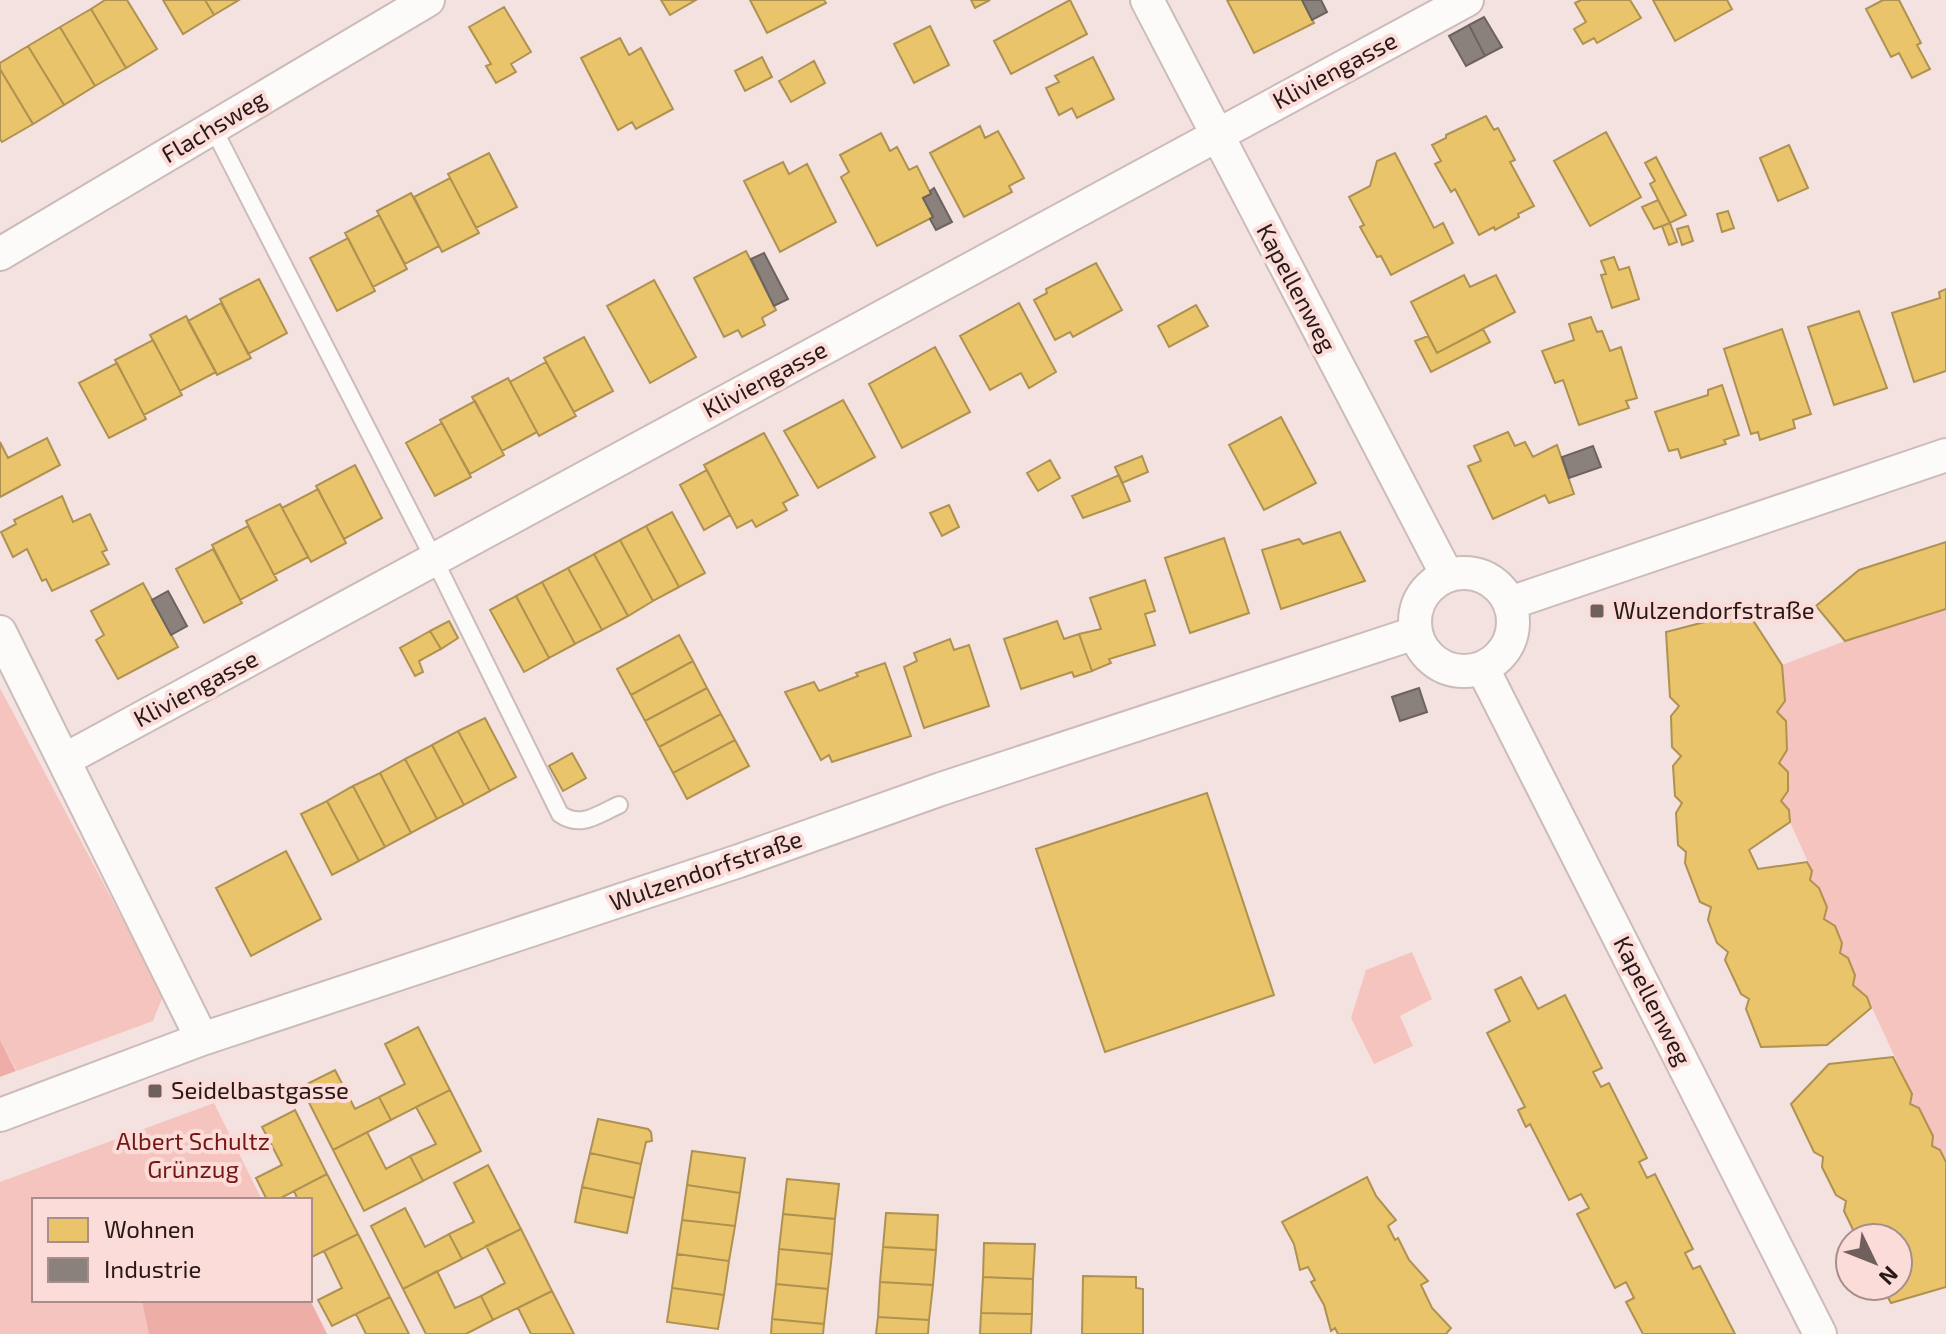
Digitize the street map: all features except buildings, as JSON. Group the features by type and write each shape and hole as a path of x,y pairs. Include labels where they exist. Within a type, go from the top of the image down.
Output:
{"street":[{"name":"Flachsweg","path":"0,254 428,0"},
{"name":"Kapellenweg","path":"1147,0 1447,575"},
{"name":"Kliviengasse","path":"64,760 1467,0"},
{"path":"1510,603 1946,455"},
{"path":"1471,573 1494,582 1510,603 1514,629 1502,655 1483,669 1450,671 1426,656 1415,633 1414,615 1427,589 1447,575 1471,573"},
{"path":"0,632 202,1039"},
{"name":"Wulzendorfstraße","path":"0,1115 202,1039 688,878 971,779 1415,633"},
{"name":"Kapellenweg","path":"1483,669 1820,1334"}],"lane":[{"path":"213,128 434,559 560,814 570,822 579,822 619,805"}],"green space":[{"path":"1946,609 1946,1162 1940,1150 1932,1146 1930,1128 1924,1116 1910,1104 1912,1094 1867,997 1853,985 1853,971 1848,959 1840,953 1838,933 1824,919 1826,908 1823,898 1810,880 1812,871 1790,822 1789,810 1781,801 1788,791 1788,773 1779,763 1787,750 1786,721 1777,712 1785,701 1782,665"},
{"path":"0,688 163,996 153,1021 17,1071 0,1040"},
{"path":"1412,952 1432,999 1400,1016 1413,1046 1374,1064 1351,1018 1366,970"},
{"name":"Albert Schultz Grünzug","path":"214,1103 261,1198 32,1198 32,1302 311,1302 327,1334 0,1334 0,1182"}],"shaded area":[{"path":"0,1040 16,1071 0,1077"},
{"path":"142,1302 311,1302 327,1334 149,1334"}],"place":[{"name":"Wulzendorfstraße","path":"1597,611"},
{"name":"Seidelbastgasse","path":"155,1091"}]}
